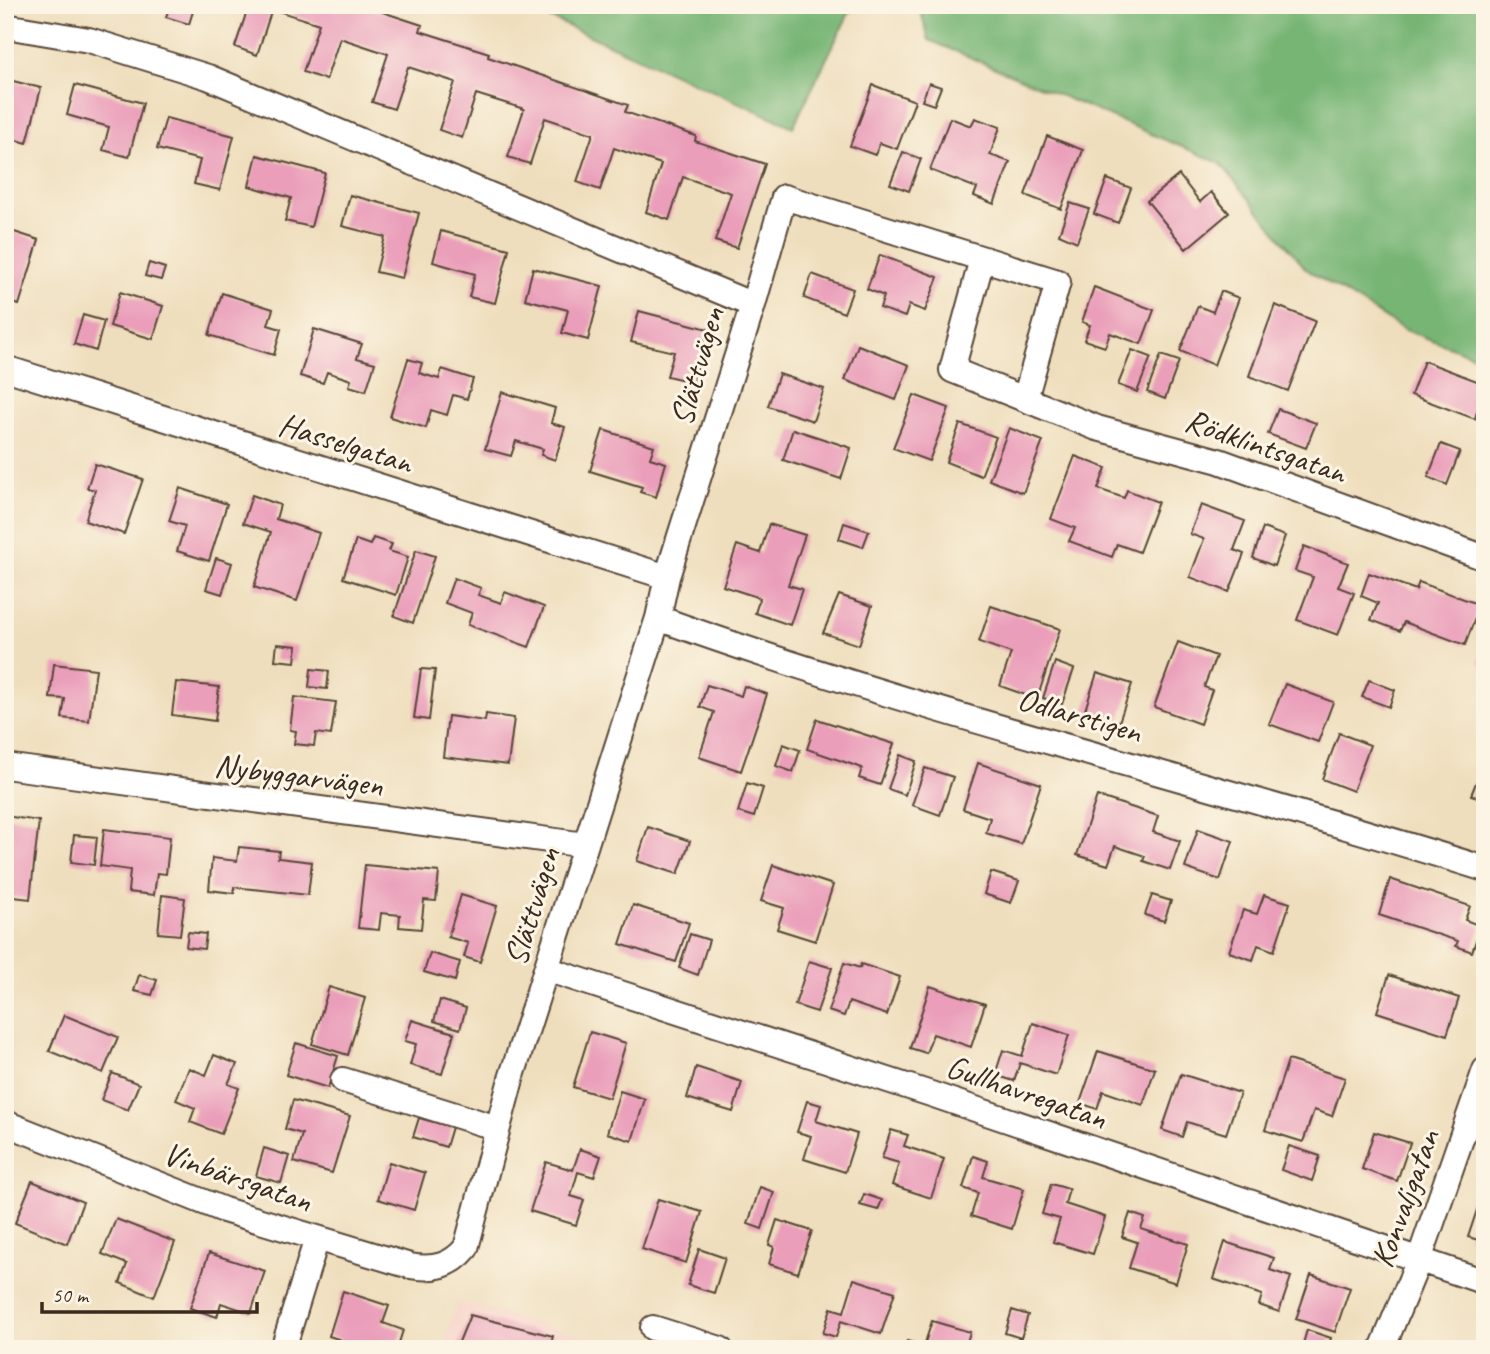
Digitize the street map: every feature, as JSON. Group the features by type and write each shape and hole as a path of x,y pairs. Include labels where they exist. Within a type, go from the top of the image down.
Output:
{"street":[{"name":"Slättvägen","path":"5,26 89,40 208,77 753,304 667,577 658,618 497,1128 466,1248 454,1261"},
{"path":"753,304 784,197 1058,282 1025,400"},
{"name":"Rödklintsgatan","path":"982,259 952,370 1097,428 1219,461 1485,558"},
{"name":"Hasselgatan","path":"5,368 667,577"},
{"name":"Odlarstigen","path":"658,618 850,683 1358,829 1485,869"},
{"name":"Nybyggarvägen","path":"5,766 585,845"},
{"name":"Gullhavregatan","path":"546,970 931,1094 1485,1282"},
{"name":"Konvaljgatan","path":"1382,1349 1419,1260 1485,1070"},
{"path":"343,1080 497,1128"},
{"name":"Vinbärsgatan","path":"5,1123 224,1210 410,1266 427,1269 454,1261"},
{"path":"283,1349 317,1238"},
{"path":"653,1328 720,1349"}],"shaded area":[{"path":"457,1301 631,1349 442,1349"}],"green space":[{"path":"521,5 853,5 793,127"},
{"path":"919,5 1485,5 1485,360 1403,329 1306,269 1220,163 929,40"}],"building":[{"path":"170,5 195,5 189,24 166,17"},
{"path":"249,5 361,5 422,25 420,31 489,53 488,57 628,105 625,112 696,136 695,141 765,164 737,248 715,241 731,193 683,177 669,220 646,212 661,164 614,148 600,190 577,182 593,134 545,118 530,164 508,157 524,109 476,94 462,138 439,130 455,82 408,67 394,109 372,102 388,54 340,38 326,80 303,72 319,24 272,9 257,55 235,47"},
{"path":"5,79 41,88 27,143 5,137"},
{"path":"929,83 941,87 934,105 922,101"},
{"path":"75,85 143,103 129,157 103,150 109,127 67,115"},
{"path":"873,85 915,101 897,149 880,143 875,155 850,146"},
{"path":"166,118 234,136 220,190 194,184 200,160 157,149"},
{"path":"950,118 971,126 975,118 1000,127 990,155 1010,162 994,204 974,196 977,188 930,170"},
{"path":"1047,136 1083,150 1061,209 1025,195"},
{"path":"903,152 921,159 909,191 890,184"},
{"path":"257,155 325,173 311,227 285,221 291,198 249,186"},
{"path":"1179,175 1200,202 1211,192 1229,213 1186,249 1147,201"},
{"path":"1107,179 1131,188 1118,223 1094,214"},
{"path":"350,195 419,213 402,278 376,272 385,237 342,226"},
{"path":"1070,203 1089,209 1077,242 1059,234"},
{"path":"5,229 39,240 19,305 5,301"},
{"path":"441,231 509,249 495,303 469,297 475,274 433,262"},
{"path":"880,255 938,277 925,311 909,305 905,317 880,308 884,296 867,289"},
{"path":"149,263 165,268 161,280 145,276"},
{"path":"533,268 602,286 588,340 562,333 568,310 525,299"},
{"path":"812,274 853,289 844,313 804,298"},
{"path":"1094,287 1154,310 1141,344 1110,333 1105,347 1084,340 1090,325 1082,322"},
{"path":"1221,291 1239,298 1214,365 1180,351 1198,306 1213,312"},
{"path":"120,292 163,306 153,339 110,326"},
{"path":"222,293 273,309 268,325 281,329 274,355 209,335"},
{"path":"1275,305 1315,321 1288,391 1249,376"},
{"path":"639,311 708,329 693,382 667,376 674,352 631,342"},
{"path":"83,315 104,321 96,351 74,344"},
{"path":"314,329 362,344 357,358 375,363 366,391 349,386 351,380 327,372 323,383 300,376"},
{"path":"858,345 909,365 896,400 845,380"},
{"path":"1132,350 1151,357 1137,392 1118,385"},
{"path":"1161,355 1179,361 1165,399 1147,392"},
{"path":"408,359 422,363 419,373 439,379 442,369 473,379 467,399 453,395 447,415 431,410 426,428 390,417"},
{"path":"1424,361 1485,384 1475,419 1411,395"},
{"path":"779,374 824,389 813,421 768,406"},
{"path":"502,392 555,408 551,423 565,427 555,460 541,455 543,449 516,441 511,456 485,449"},
{"path":"914,395 949,408 929,461 893,448"},
{"path":"1278,409 1316,423 1306,448 1268,434"},
{"path":"960,424 996,437 981,476 946,462"},
{"path":"1009,428 1043,441 1023,493 989,480"},
{"path":"793,429 851,448 841,479 783,460"},
{"path":"603,430 654,446 650,458 666,463 656,497 640,492 642,487 590,471"},
{"path":"1441,444 1460,451 1447,485 1428,477"},
{"path":"1075,456 1106,468 1098,489 1124,498 1127,490 1158,502 1139,552 1117,544 1112,557 1069,541 1075,528 1051,519"},
{"path":"95,464 143,479 124,534 85,521 95,490 87,488"},
{"path":"180,488 227,504 209,561 177,551 185,526 169,521"},
{"path":"252,495 280,505 276,519 319,533 297,601 254,587 271,532 243,523"},
{"path":"1201,505 1245,521 1234,550 1244,554 1229,592 1190,577 1204,539 1190,534"},
{"path":"844,523 869,531 863,547 839,539"},
{"path":"769,524 805,535 788,585 802,589 790,625 755,613 760,598 723,586 737,545 760,553"},
{"path":"1263,528 1285,536 1274,566 1253,558"},
{"path":"373,538 392,544 389,551 408,557 396,595 343,578 356,540 370,545"},
{"path":"1304,546 1348,563 1338,587 1354,593 1338,635 1297,620 1313,577 1295,571"},
{"path":"416,550 435,556 413,623 394,616"},
{"path":"216,558 232,563 222,594 206,589"},
{"path":"1369,573 1416,590 1419,582 1480,605 1465,645 1404,622 1400,631 1371,620 1378,603 1361,596"},
{"path":"454,578 481,588 478,595 501,603 505,592 544,607 529,647 468,625 472,613 445,603"},
{"path":"839,595 872,606 859,645 823,633"},
{"path":"991,606 1060,629 1037,699 1000,686 1011,653 979,642"},
{"path":"1178,642 1216,656 1204,687 1212,690 1200,724 1154,707"},
{"path":"277,644 297,646 295,662 275,660"},
{"path":"1485,646 1485,665 1478,662"},
{"path":"1055,662 1074,669 1062,704 1043,698"},
{"path":"54,664 96,669 89,721 62,718 65,699 50,698"},
{"path":"311,669 329,671 327,689 309,687"},
{"path":"421,669 435,670 429,720 414,718"},
{"path":"1097,673 1132,684 1119,722 1085,710"},
{"path":"1369,680 1395,690 1389,707 1362,697"},
{"path":"176,682 219,687 215,721 172,715"},
{"path":"1285,684 1333,702 1318,742 1269,724"},
{"path":"707,685 741,696 744,686 767,694 741,771 699,757 714,712 700,707"},
{"path":"294,697 336,702 331,735 316,733 314,746 294,744 296,731 290,730"},
{"path":"486,714 514,718 508,765 443,757 448,716 485,721"},
{"path":"817,719 894,744 880,785 859,778 862,768 807,749"},
{"path":"1485,726 1485,747 1478,744"},
{"path":"1339,733 1370,745 1353,791 1322,779"},
{"path":"783,744 800,750 793,772 776,766"},
{"path":"900,755 916,761 905,795 888,789"},
{"path":"1485,761 1485,800 1471,795"},
{"path":"978,763 1041,784 1021,844 986,833 990,818 963,809"},
{"path":"925,768 953,777 940,815 912,805"},
{"path":"747,783 763,788 754,817 738,812"},
{"path":"1097,796 1158,816 1153,832 1180,841 1170,870 1143,861 1145,856 1115,846 1108,865 1077,855"},
{"path":"5,816 39,821 30,899 5,896"},
{"path":"648,827 690,841 678,874 637,861"},
{"path":"104,829 170,837 166,874 157,873 154,895 128,892 130,870 100,866"},
{"path":"1198,829 1233,841 1220,880 1185,868"},
{"path":"74,835 97,837 94,865 71,862"},
{"path":"239,847 279,851 278,858 312,862 308,895 234,887 234,893 209,890 212,858 237,861"},
{"path":"365,865 439,872 436,901 424,900 421,929 399,927 400,915 381,913 379,930 358,928"},
{"path":"773,865 833,885 815,941 777,929 784,908 761,901"},
{"path":"991,872 1019,881 1011,903 984,894"},
{"path":"1390,879 1470,906 1465,920 1481,926 1472,952 1456,946 1458,941 1379,915"},
{"path":"162,895 185,898 180,935 158,933"},
{"path":"461,895 497,906 480,962 464,957 468,943 448,937"},
{"path":"1152,895 1171,901 1164,921 1145,915"},
{"path":"1264,895 1290,903 1274,951 1258,945 1253,960 1229,952 1243,910 1257,914"},
{"path":"633,905 689,923 676,962 620,944"},
{"path":"188,932 206,934 204,949 186,947"},
{"path":"690,934 709,940 698,975 679,968"},
{"path":"430,953 460,962 455,981 424,972"},
{"path":"809,961 832,968 817,1012 795,1005"},
{"path":"844,963 860,968 861,964 900,977 887,1015 849,1002 844,1016 828,1011"},
{"path":"139,975 157,980 152,995 134,991"},
{"path":"1389,975 1459,998 1447,1035 1377,1012"},
{"path":"930,986 985,1004 971,1047 933,1034 926,1053 910,1048"},
{"path":"329,987 365,998 348,1055 312,1044"},
{"path":"440,1000 466,1008 460,1029 434,1021"},
{"path":"64,1015 118,1037 103,1073 49,1051"},
{"path":"412,1020 454,1033 442,1074 410,1065 416,1044 405,1041"},
{"path":"1033,1023 1069,1035 1056,1075 1020,1063 1014,1081 995,1075 1003,1050 1022,1056"},
{"path":"590,1032 626,1043 609,1098 573,1087"},
{"path":"296,1043 338,1056 328,1088 286,1075"},
{"path":"1098,1051 1155,1069 1143,1105 1103,1091 1097,1109 1080,1103"},
{"path":"214,1055 237,1064 228,1084 239,1088 221,1134 190,1122 195,1108 176,1100 189,1068 206,1075"},
{"path":"1288,1060 1345,1078 1332,1116 1314,1110 1303,1142 1265,1130"},
{"path":"696,1067 742,1082 733,1112 687,1098"},
{"path":"112,1073 139,1084 128,1110 101,1100"},
{"path":"1181,1074 1240,1093 1226,1134 1187,1122 1182,1137 1162,1130"},
{"path":"620,1091 645,1099 632,1141 607,1133"},
{"path":"293,1100 350,1116 332,1173 294,1162 302,1134 285,1129"},
{"path":"807,1101 821,1105 816,1121 857,1134 845,1172 804,1159 811,1136 797,1132"},
{"path":"419,1118 452,1127 446,1147 413,1137"},
{"path":"891,1130 908,1135 904,1146 944,1159 931,1198 892,1185 899,1163 882,1158"},
{"path":"1374,1132 1410,1143 1397,1181 1362,1169"},
{"path":"1289,1146 1320,1156 1312,1181 1281,1170"},
{"path":"264,1148 289,1156 281,1183 256,1176"},
{"path":"580,1149 601,1156 594,1177 578,1172 571,1196 584,1200 576,1225 530,1211 546,1162 573,1170"},
{"path":"973,1156 988,1161 983,1177 1024,1189 1012,1229 971,1216 978,1193 963,1188"},
{"path":"389,1162 425,1173 414,1210 378,1199"},
{"path":"32,1181 83,1202 67,1244 15,1223"},
{"path":"1051,1184 1069,1189 1065,1204 1105,1217 1093,1254 1053,1242 1060,1219 1042,1214"},
{"path":"760,1187 774,1192 762,1229 748,1224"},
{"path":"1485,1192 1485,1242 1468,1237"},
{"path":"864,1194 882,1200 878,1210 860,1205"},
{"path":"658,1199 702,1212 686,1263 642,1249"},
{"path":"1130,1213 1145,1218 1141,1229 1188,1244 1176,1283 1129,1268 1137,1242 1122,1237"},
{"path":"116,1219 175,1242 154,1297 120,1283 127,1264 102,1254"},
{"path":"777,1220 812,1231 798,1273 769,1264 774,1247 769,1245"},
{"path":"1225,1242 1274,1258 1270,1270 1291,1277 1279,1312 1259,1305 1262,1295 1213,1279"},
{"path":"699,1249 725,1258 714,1293 688,1285"},
{"path":"209,1253 265,1271 251,1313 221,1303 217,1317 190,1308"},
{"path":"1311,1275 1350,1288 1335,1332 1296,1319"},
{"path":"854,1279 895,1292 881,1334 841,1321 836,1337 823,1333 831,1308 844,1312"},
{"path":"343,1291 389,1306 383,1323 403,1330 397,1349 345,1349 347,1342 329,1336"},
{"path":"1012,1310 1028,1315 1021,1338 1005,1333"},
{"path":"470,1315 553,1336 550,1349 456,1349"},
{"path":"932,1321 970,1332 965,1349 904,1349 907,1341 924,1346"},
{"path":"1307,1330 1331,1338 1328,1349 1302,1347"}]}
